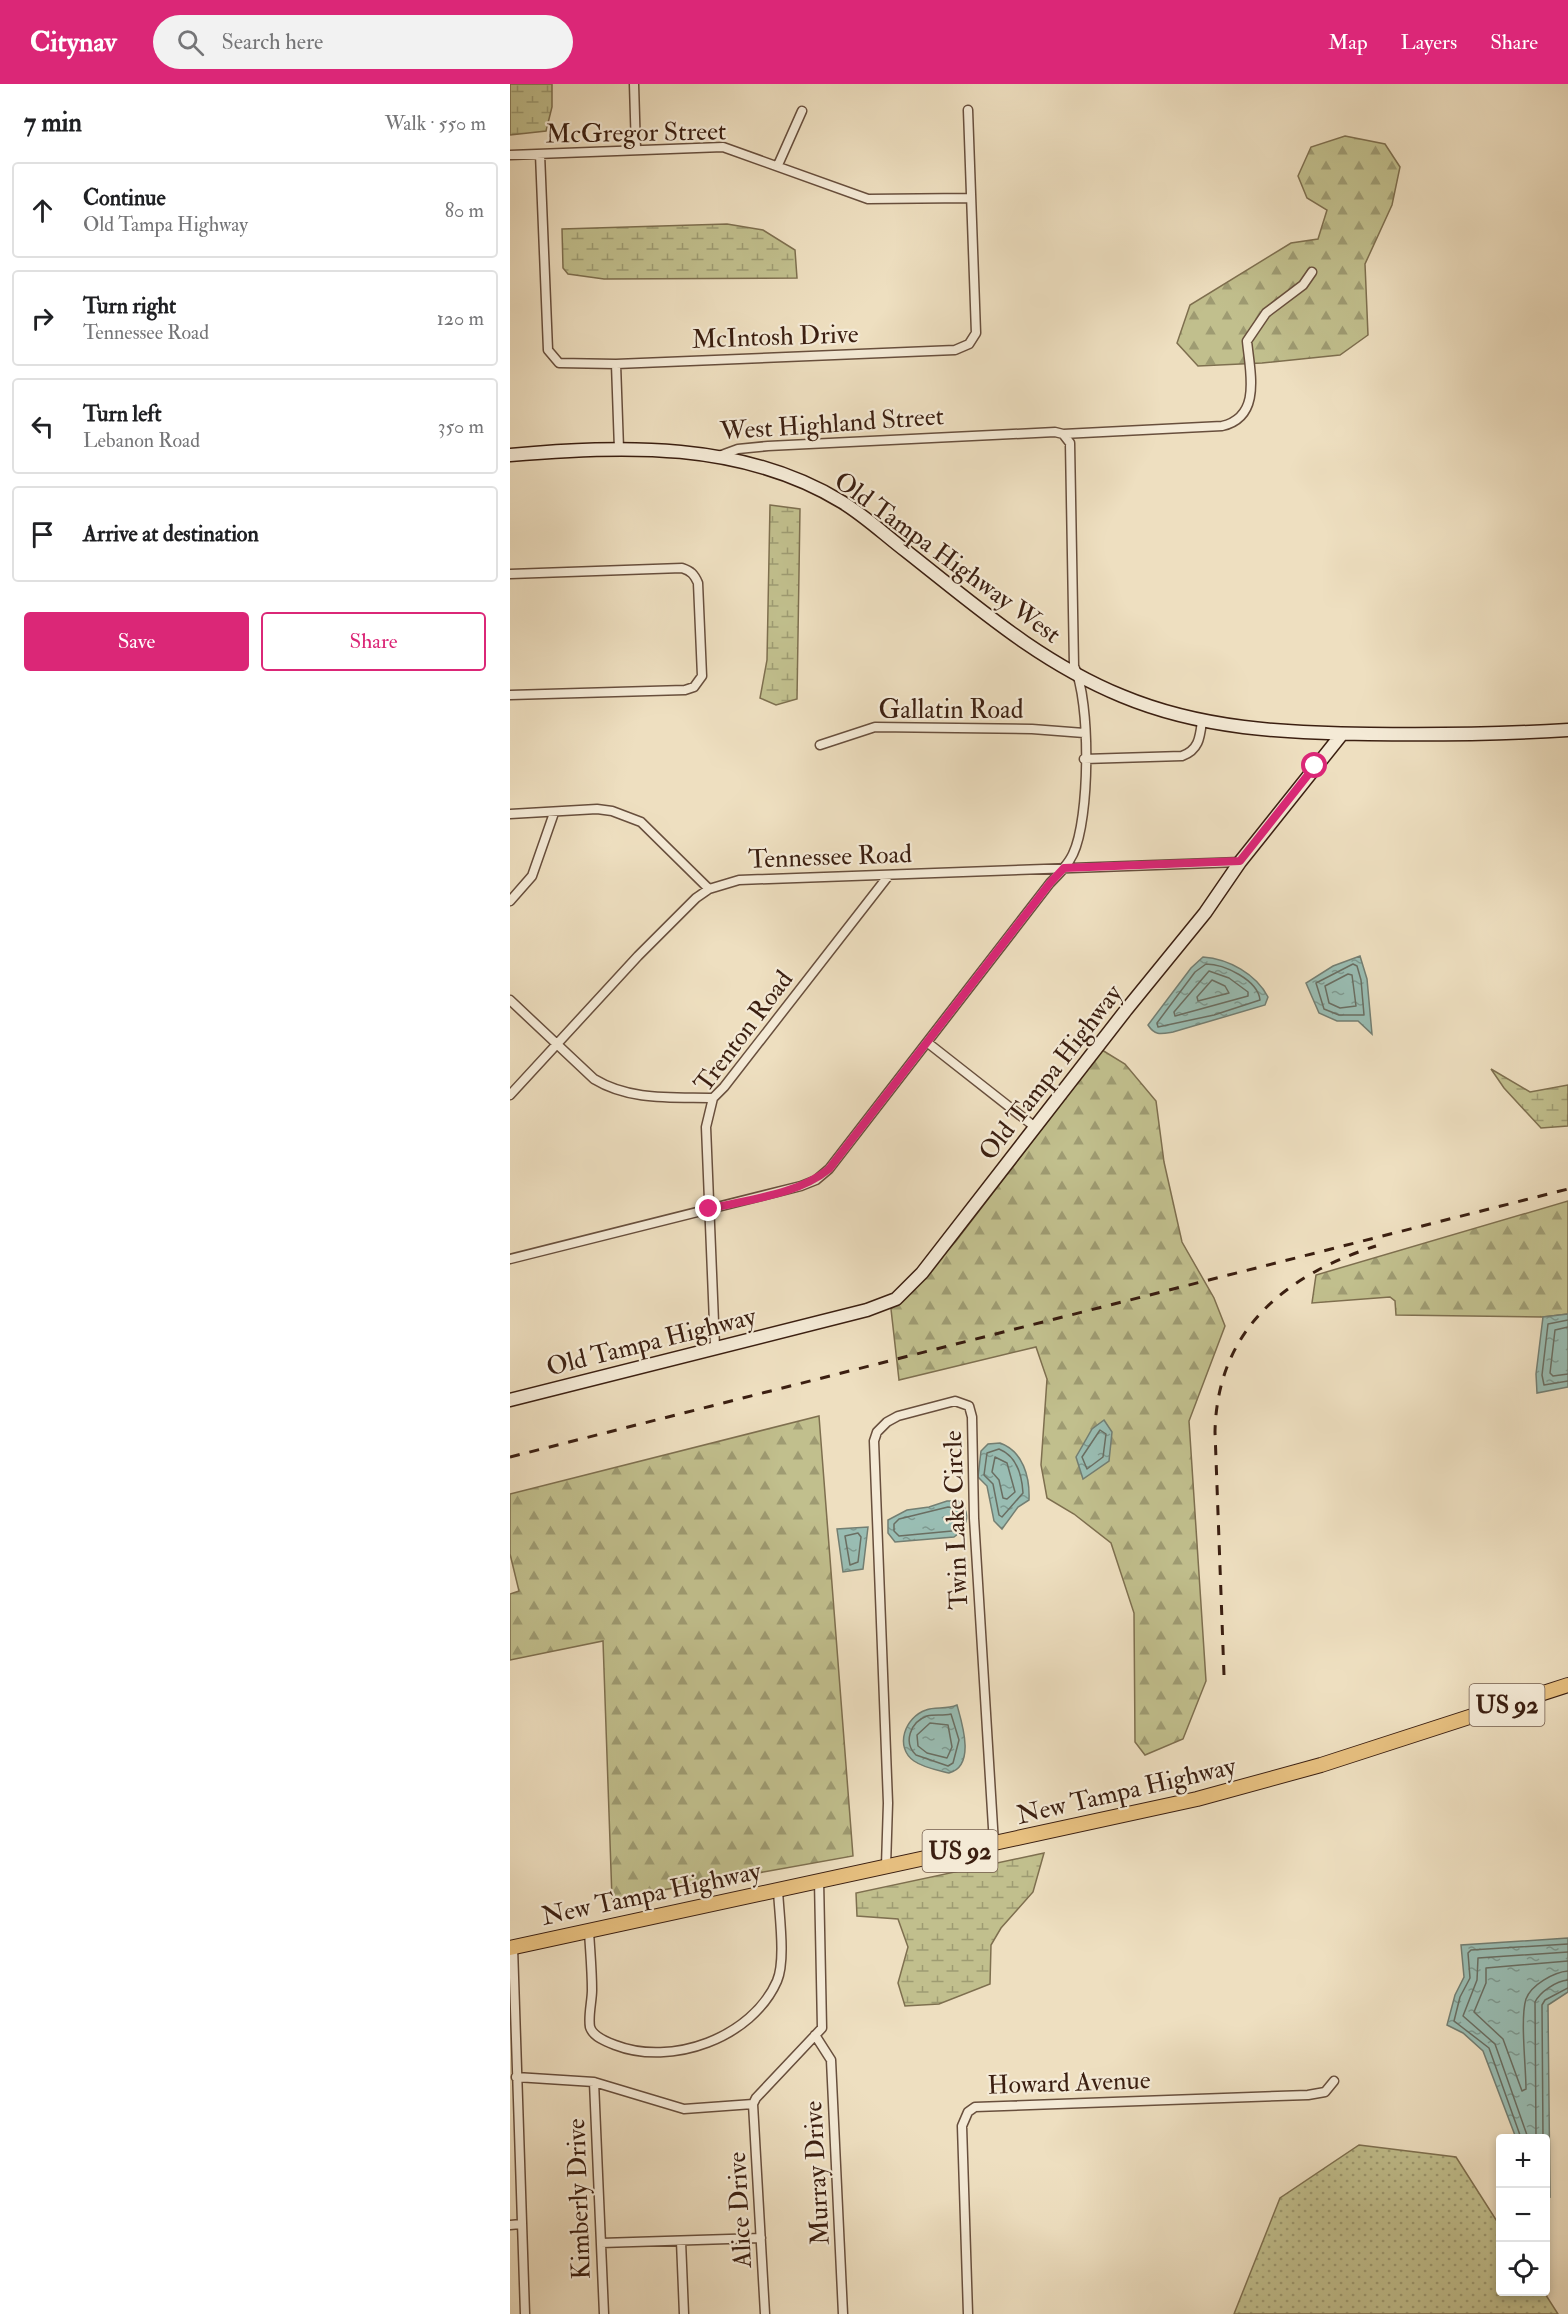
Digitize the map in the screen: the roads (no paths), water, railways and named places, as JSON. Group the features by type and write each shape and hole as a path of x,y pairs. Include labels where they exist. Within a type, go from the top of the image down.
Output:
{"main road":[{"name":"West Highland Street","path":"510,455 661,448 719,456"},
{"name":"Old Tampa Highway West","path":"719,456 779,472 844,503 1043,657 1125,698 1202,721 1257,730 1342,734"},
{"path":"1342,734 1467,735 1568,730"},
{"name":"Old Tampa Highway","path":"510,1400 867,1310 896,1299 922,1273 1205,913 1240,861 1342,734"},
{"name":"New Tampa Highway","path":"512,1948 994,1844 1254,1785 1568,1685"}],"street":[{"path":"634,84 636,150"},
{"name":"McIntosh Drive","path":"540,154 548,350 554,360 567,365 616,364 963,348 976,333 968,110"},
{"path":"778,165 802,111"},
{"name":"McGregor Street","path":"510,155 723,147 868,199 970,198"},
{"name":"West Highland Street","path":"719,456 738,448 814,443 1222,426 1238,420 1250,402 1252,392 1247,341 1266,313 1303,285 1312,272"},
{"path":"616,364 619,449"},
{"path":"510,1258 801,1186 816,1180 829,1169 1073,855 1084,816 1084,733 1079,677 1074,666 1071,455 1070,443 1063,434"},
{"path":"510,574 682,568 692,572 698,583 702,676 694,687 685,690 510,695"},
{"path":"1084,759 1189,754 1200,741 1202,721"},
{"name":"Gallatin Road","path":"819,745 875,727 1032,729 1084,733"},
{"path":"510,814 597,809 628,815 641,822 709,889"},
{"path":"510,901 532,876 554,813"},
{"name":"Tennessee Road","path":"510,1095 638,956 696,898 709,889 739,880 1240,861"},
{"name":"Trenton Road","path":"715,1347 706,1127 713,1098 724,1087 888,875"},
{"path":"510,1000 594,1079 621,1092 637,1096 713,1098"},
{"path":"928,1043 1035,1127"},
{"name":"Twin Lake Circle","path":"886,1866 888,1803 874,1442 877,1432 886,1422 955,1401 969,1406 972,1417 974,1518 994,1844"},
{"path":"516,2077 594,2082 678,2108 753,2104 756,2098 822,2028 819,1880"},
{"path":"589,1931 592,1991 590,2027 595,2035 622,2048 639,2052 686,2049 722,2037 737,2027 754,2012 774,1985 778,1974 780,1949 778,1890"},
{"path":"512,1948 525,2314"},
{"name":"Murray Drive","path":"815,2035 831,2060 843,2314"},
{"name":"Howard Avenue","path":"968,2314 962,2126 969,2112 975,2107 1308,2095 1325,2092 1334,2081"},
{"name":"Kimberly Drive","path":"594,2082 604,2314"},
{"name":"Alice Drive","path":"753,2104 765,2314"},
{"path":"510,2224 521,2224"},
{"path":"601,2243 761,2238"},
{"path":"681,2241 684,2314"}],"water":[{"path":"1360,956 1367,979 1372,1034 1358,1021 1337,1021 1319,1013 1306,983 1333,966"},
{"path":"1203,957 1232,964 1249,975 1268,997 1265,1005 1173,1032 1156,1033 1148,1025 1191,968"},
{"path":"1568,1314 1568,1387 1537,1393 1536,1374 1543,1317"},
{"path":"1104,1420 1112,1432 1109,1461 1083,1479 1076,1457 1092,1429"},
{"path":"1000,1443 1020,1458 1029,1491 1029,1500 1018,1507 1002,1529 994,1521 987,1486 978,1477 981,1451 988,1444"},
{"path":"947,1501 959,1501 967,1515 965,1525 954,1537 895,1542 888,1533 888,1520 907,1510 929,1507"},
{"path":"868,1527 863,1569 843,1572 837,1529"},
{"path":"957,1705 964,1733 965,1753 957,1769 949,1773 914,1761 904,1748 903,1741 912,1719 929,1709"},
{"path":"1568,1938 1568,1992 1548,2005 1549,2134 1514,2134 1483,2051 1463,2033 1447,2025 1455,1995 1464,1977 1461,1945"}],"railway":[{"path":"510,1457 1568,1189"},
{"path":"1224,1675 1215,1432 1219,1396 1228,1364 1243,1336 1262,1312 1286,1291 1313,1273 1343,1258 1376,1246"}]}
